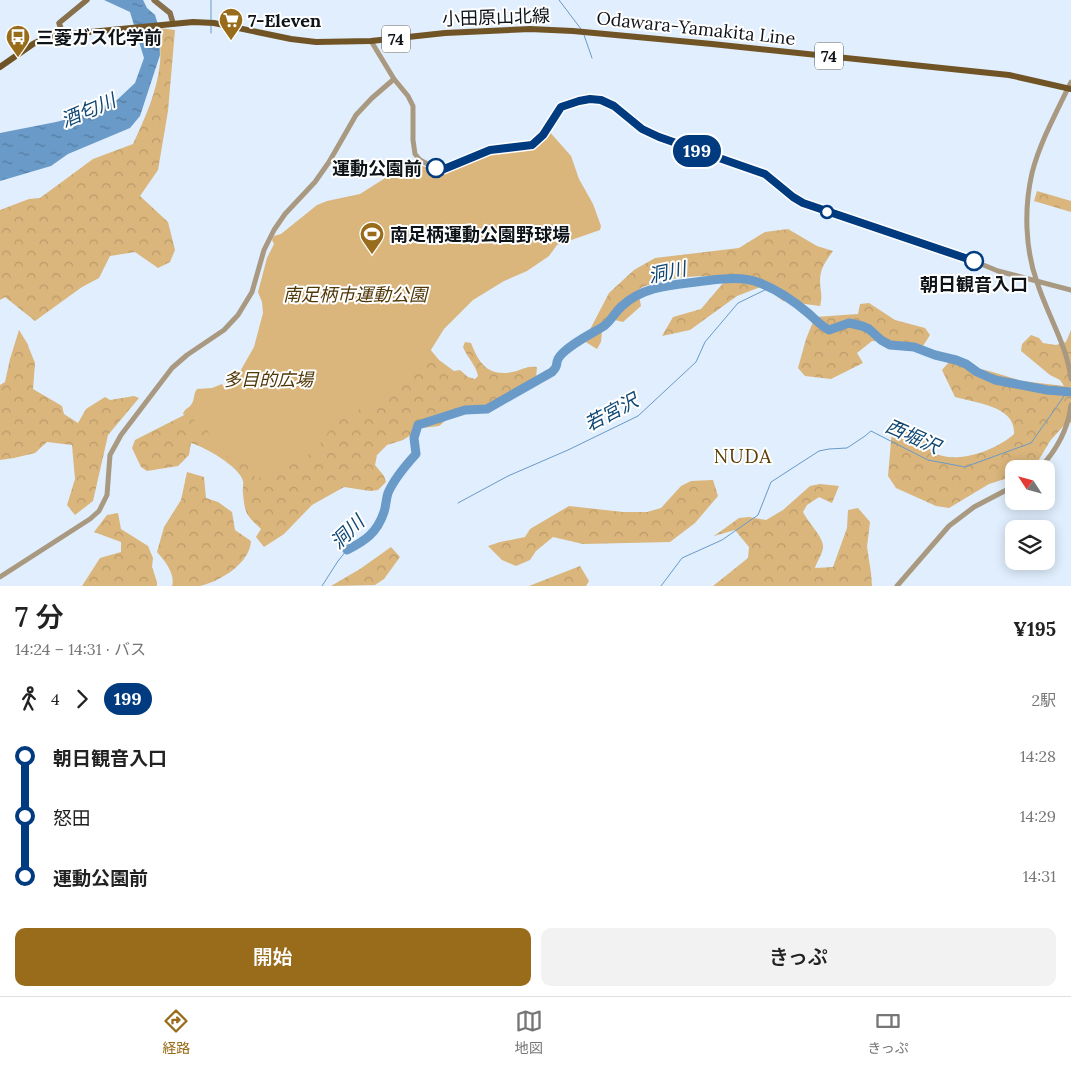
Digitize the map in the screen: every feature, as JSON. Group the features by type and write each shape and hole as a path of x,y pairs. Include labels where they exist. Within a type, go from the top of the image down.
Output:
{"main road":[{"path":"63,34 59,23 87,0"},
{"path":"154,0 170,13 173,23"},
{"name":"小田原山北線","path":"0,67 33,44 49,36 173,23 211,23 316,42 371,41 445,33 530,29 582,32"},
{"name":"Odawara-Yamakita Line","path":"582,32 1009,75 1070,86"}],"street":[{"path":"371,41 413,106 413,140 416,154 420,160 435,168 444,169 490,150 532,145 543,135 561,107 590,99 601,100 614,106 642,129 659,137 765,174 803,203 998,271 1071,290"},
{"path":"0,577 90,519 98,511 107,495 110,455 121,435 172,368 186,355 224,330 238,315 252,292 264,250 274,230 285,214 315,182 329,162 356,115 394,79"},
{"path":"1070,86 1050,125 1032,173 1028,236 1036,281 1063,350 1071,379"},
{"path":"1047,460 1063,436 1068,423 1071,405"},
{"path":"897,586 949,526 974,507 1005,491"}],"green space":[{"path":"159,28 175,30 168,111 158,170 140,196 168,222 175,250 170,262 158,268 135,252 110,256 99,278 82,287 35,321 5,297 0,300 0,210 29,199 40,198 93,159 133,144 146,115 156,84 160,59"},
{"name":"南足柄市運動公園","path":"548,130 571,156 579,179 593,204 601,226 600,230 557,245 549,256 527,271 504,281 473,300 444,329 419,369 399,387 335,423 315,451 288,466 269,471 255,481 253,464 224,455 213,445 206,428 197,426 194,420 183,414 192,403 197,389 212,388 222,384 223,386 238,375 254,347 263,313 262,302 258,292 267,258 274,244 272,240 274,236 281,234 317,205 360,194 401,168 417,164 437,171 445,171 495,150 531,148 546,136"},
{"path":"1037,191 1071,201 1071,212 1034,201"},
{"path":"788,229 817,246 833,251 821,272 820,306 783,301 763,286 737,296 690,330 662,336 673,317 701,309 724,282 714,277 706,276 674,279 653,283 638,290 641,306 623,322 615,320 602,332 601,342 597,349 584,341 609,293 634,270 655,258 739,248 765,232"},
{"path":"869,303 895,320 925,328 930,335 923,346 910,343 872,341 857,353 863,363 831,379 805,376 798,368 806,339 815,317 858,314 860,304"},
{"path":"19,330 27,343 35,363 33,389 62,406 64,414 78,423 86,409 105,397 110,400 134,396 139,398 108,435 93,501 75,515 67,505 75,479 72,445 47,442 35,453 0,460 0,385 5,382"},
{"path":"1071,330 1071,423 1067,422 1050,441 1039,460 1005,460 1005,479 989,484 949,508 936,506 896,488 888,476 892,430 918,429 933,452 942,456 953,457 964,457 987,450 997,446 1014,434 1013,425 1009,417 1002,412 993,407 955,397 942,370 949,362 1022,381 1064,386 1060,380 1050,375 1021,351 1022,344 1031,335 1039,338 1043,343 1056,345 1066,342"},
{"path":"465,342 471,343 478,358 487,368 500,373 508,373 529,367 537,367 536,378 485,406 463,406 439,426 422,428 403,440 387,445 377,455 375,465 384,476 386,482 378,490 370,491 344,487 312,505 284,534 264,547 256,537 261,529 249,517 246,510 243,481 236,470 229,464 213,453 191,443 189,455 178,466 147,471 141,467 132,448 135,440 196,409 429,348 439,360 454,371 460,370 468,377 475,379 478,376 477,372 463,347"},
{"path":"187,472 204,477 206,498 218,502 232,512 235,530 251,541 246,557 240,564 217,580 200,586 172,586 171,572 157,552 164,527 181,500"},
{"path":"713,480 718,496 695,523 670,542 583,544 553,537 536,551 530,560 516,566 502,560 488,546 525,537 530,529 569,506 623,512 647,512 661,508 681,486 691,481"},
{"path":"820,484 839,486 832,503 819,497 807,505 803,512 823,544 815,568 833,567 847,528 848,510 858,508 870,522 867,547 872,586 713,586 748,558 749,547 735,530 714,536 739,518 749,517 766,520 783,510 810,486"},
{"path":"118,513 121,529 148,546 153,558 152,567 157,586 82,586 100,558 121,552 121,542 94,532 107,515"},
{"path":"391,547 400,557 384,579 375,585 331,586 360,569"},
{"path":"580,566 589,581 586,586 529,586"}],"water":[{"path":"104,0 143,0 147,8 155,15 159,28 160,55 140,116 130,128 68,154 51,166 0,181 0,133 83,115 117,100 135,83 144,58 130,12"}],"waterway":[{"path":"211,0 211,20"},
{"path":"559,0 581,29"},
{"path":"211,26 211,33"},
{"path":"584,35 592,58"},
{"name":"洞川","path":"347,550 365,540 378,526 384,512 387,495 401,472 416,454 414,438 418,425 465,410 487,409 552,372 561,354 566,350 604,326 631,299 660,287 725,279 753,281 786,296 829,330 849,323 862,326 890,345 914,347 956,360 995,380 1047,390 1071,392"},
{"name":"若宮沢","path":"458,503 508,476 568,450 638,416 696,362 705,342 738,303 769,288"},
{"name":"西堀沢","path":"661,586 682,558 722,540 758,515 771,482 819,451 847,448 871,431 928,460 965,467 1031,443 1067,392"},
{"name":"洞川","path":"322,586 347,550"}],"bus line":[{"name":"199","path":"436,168 444,169 453,166 490,150 532,145 543,135 561,107 590,99 601,100 614,106 642,129 659,137 765,174 803,203 974,261"}],"place":[{"name":"7-Eleven","path":"231,41"},
{"name":"三菱ガス化学前","path":"18,58"},
{"name":"運動公園前","path":"436,168"},
{"name":"南足柄運動公園野球場","path":"372,255"},
{"name":"朝日観音入口","path":"974,261"}],"district":[{"name":"NUDA","path":"743,456"}],"water label":[{"name":"酒匂川","path":"88,110"}],"park label":[{"name":"多目的広場","path":"268,379"}]}
